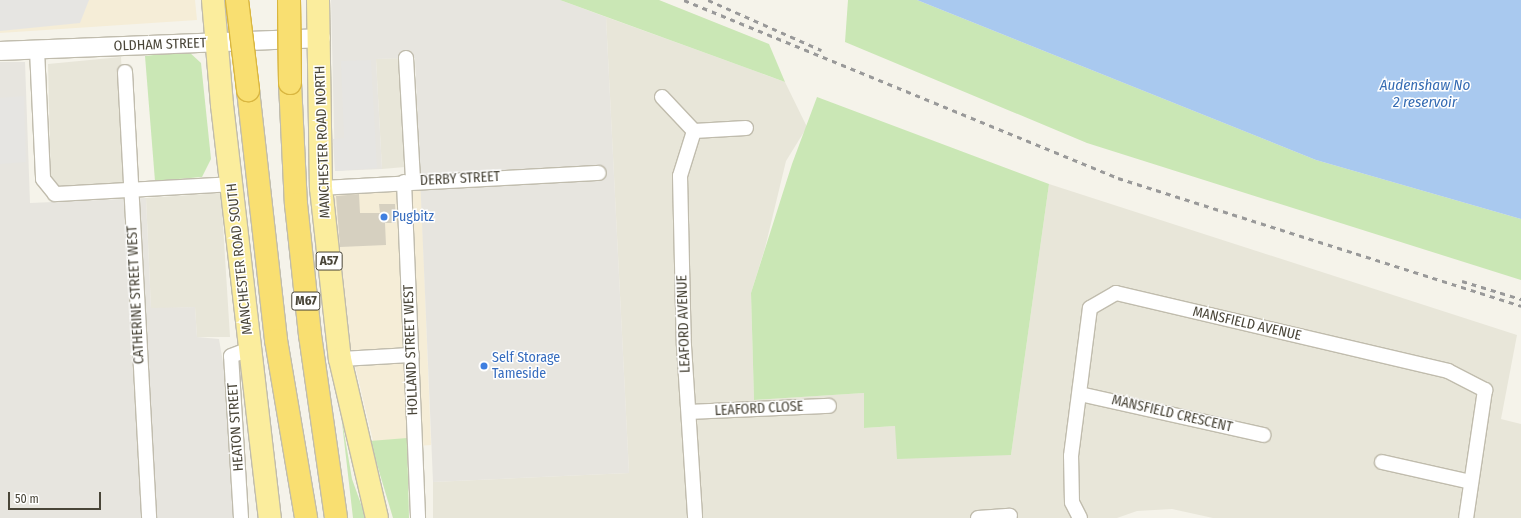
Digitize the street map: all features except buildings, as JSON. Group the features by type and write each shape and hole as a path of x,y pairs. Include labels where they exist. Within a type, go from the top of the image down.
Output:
{"highway":[{"name":"M67","path":"238,0 276,340 306,518"},
{"name":"M67","path":"289,0 290,84 296,204 310,335 336,518"}],"main road":[{"name":"MANCHESTER ROAD SOUTH","path":"213,0 215,43 232,184 249,349 270,518"},
{"name":"MANCHESTER ROAD NORTH","path":"318,0 320,38 321,188 340,359 377,518"}],"street":[{"name":"OLDHAM STREET","path":"0,51 320,38"},
{"path":"37,50 43,179 54,194 130,192 232,184"},
{"name":"HOLLAND STREET WEST","path":"406,58 412,355 418,518"},
{"name":"CATHERINE STREET WEST","path":"125,72 130,192 149,518"},
{"path":"662,97 694,131 746,128"},
{"name":"LEAFORD AVENUE","path":"694,131 680,176 684,346 695,518"},
{"name":"DERBY STREET","path":"321,188 409,181 599,173"},
{"name":"MANSFIELD AVENUE","path":"1080,518 1072,502 1070,480 1090,308 1116,294 1448,371 1485,390 1466,518"},
{"name":"HEATON STREET","path":"241,518 231,356 249,349"},
{"path":"340,359 412,355"},
{"name":"MANSFIELD CRESCENT","path":"1080,394 1263,435"},
{"name":"LEAFORD CLOSE","path":"689,412 829,406"},
{"path":"1382,462 1471,482"},
{"path":"978,518 1010,516"}],"shaded area":[{"path":"0,0 195,0 197,20 0,33"},
{"path":"0,0 89,0 80,23 0,31"},
{"path":"331,0 560,0 606,17 629,473 433,482 415,58 376,59 382,169 335,171"},
{"path":"606,17 785,82 807,127 786,161 765,248 751,293 754,400 864,393 864,428 895,426 1011,455 1049,184 1517,335 1501,419 1521,424 1521,518 1213,518 1172,509 1137,511 1117,518 433,518 433,482 629,473"},
{"path":"121,57 127,183 51,187 48,64"},
{"path":"401,58 405,167 382,169 376,59"},
{"path":"371,60 377,168 335,171 333,139 344,138 341,61"},
{"path":"0,62 25,62 30,203 146,198 151,308 195,307 197,337 219,339 229,398 237,518 0,518"},
{"path":"24,96 26,162 0,164 0,98"},
{"path":"421,189 431,445 375,449 341,307 333,190"},
{"path":"221,193 230,337 197,337 195,307 151,309 146,198"}],"green space":[{"path":"560,0 659,0 769,44 785,82"},
{"path":"848,0 917,0 1316,160 1521,219 1521,280 1087,143 845,42"},
{"path":"188,51 201,63 211,159 202,177 155,181 145,56"},
{"path":"817,97 1049,184 1011,455 897,459 895,426 864,428 864,393 754,400 751,293 792,164"},
{"path":"341,414 352,479 366,518 353,518"},
{"path":"407,438 409,518 393,518 370,441"}],"water":[{"name":"Audenshaw No 2 reservoir","path":"917,0 1521,0 1521,219 1316,160"}],"railway":[{"path":"684,0 1118,178 1521,306"},
{"path":"708,0 821,50"},
{"path":"1462,281 1521,299"}],"place":[{"name":"Pugbitz","path":"384,217"},
{"name":"Self Storage Tameside","path":"484,366"}]}
